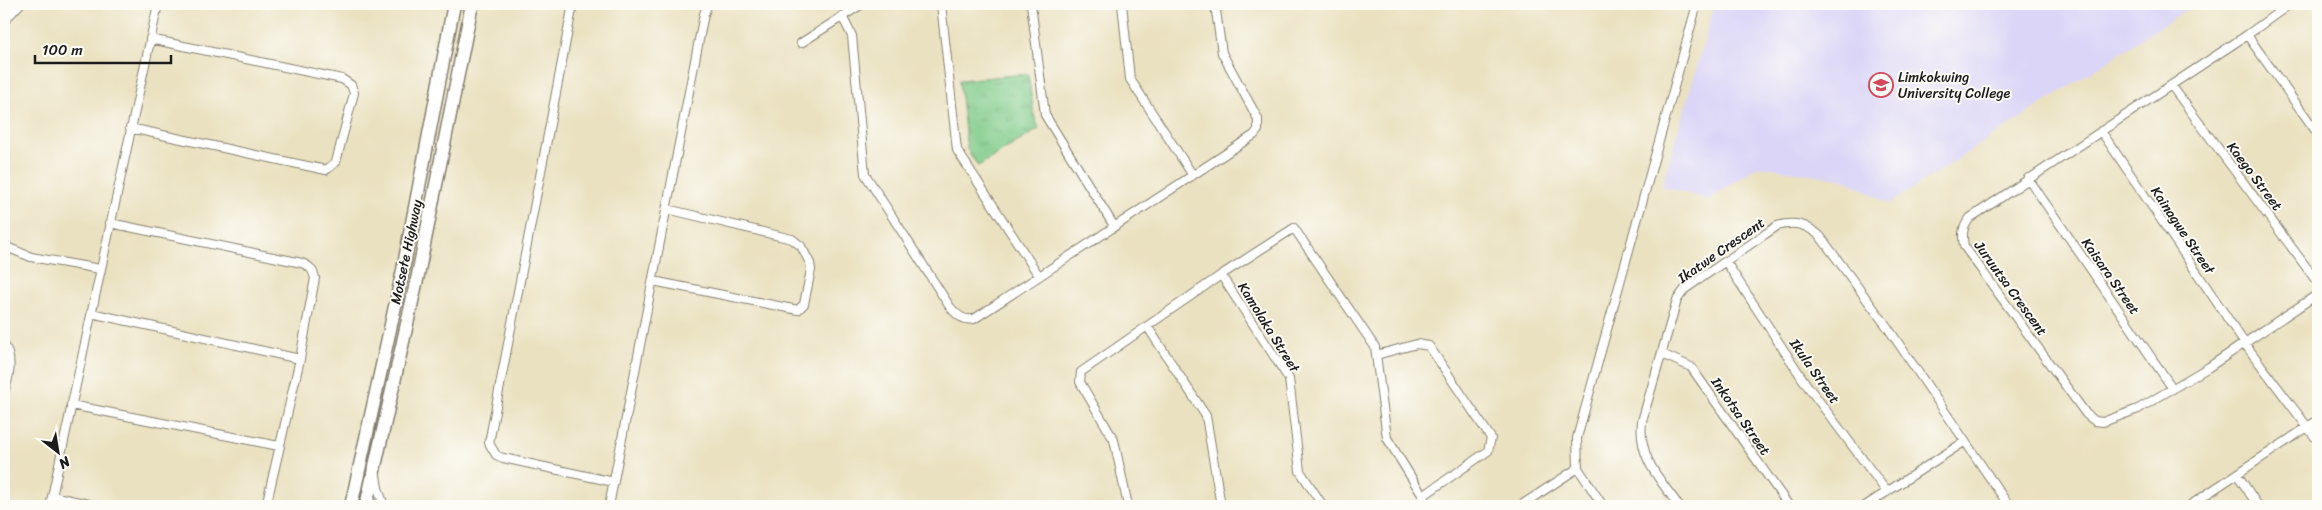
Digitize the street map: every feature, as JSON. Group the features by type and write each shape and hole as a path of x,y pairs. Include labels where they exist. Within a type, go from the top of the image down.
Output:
{"highway":[{"name":"Motsete Highway","path":"352,506 403,270 454,4"},
{"name":"Motsete Highway","path":"366,506 418,275 472,4"}],"street":[{"path":"4,22 20,4"},
{"path":"50,506 158,4"},
{"path":"573,4 488,443 496,454 503,458 614,482"},
{"path":"609,506 704,14 708,4"},
{"path":"801,43 862,4"},
{"path":"941,4 957,150 1039,276"},
{"path":"1031,4 1045,114 1114,226"},
{"path":"1122,4 1130,79 1192,174"},
{"path":"842,16 852,36 865,174 950,307 962,319 974,319 1254,135 1258,125 1256,112 1222,53 1215,4"},
{"path":"1603,506 1578,468 1577,438 1579,425 1697,4"},
{"name":"Juruutsa Crescent","path":"2290,4 2171,85 2028,178 1970,218 1962,229 1964,246 2086,414 2095,421 2113,420 2138,409 2245,344 2318,294"},
{"path":"2246,35 2318,134"},
{"path":"130,128 326,170 336,162 354,93 351,85 342,79 150,39"},
{"name":"Kaego Street","path":"2171,85 2318,283"},
{"name":"Kainagwe Street","path":"2101,131 2245,344 2318,441"},
{"name":"Kaisara Street","path":"2028,178 2173,388"},
{"path":"653,281 798,310 804,304 811,270 807,254 792,239 667,209"},
{"path":"110,222 307,265 314,272 315,278 300,359 266,506"},
{"name":"Ikatwe Crescent","path":"1679,506 1646,460 1642,446 1642,421 1680,294 1777,226 1800,223 1820,236 1888,328 1964,442 2010,506"},
{"path":"1128,506 1114,440 1083,387 1080,376 1085,368 1221,275 1294,228 1371,340 1376,355 1387,438 1429,506"},
{"path":"4,256 7,248 31,257 100,269"},
{"name":"Ikula Street","path":"1726,262 1806,384 1887,492"},
{"name":"Kamolaka Street","path":"1221,275 1289,379 1300,471 1323,506"},
{"path":"91,313 300,359"},
{"path":"1147,326 1206,416 1221,506"},
{"path":"4,344 9,352 11,364 4,392"},
{"path":"1376,355 1417,344 1429,346 1491,438 1488,451 1423,496"},
{"name":"Inkotsa Street","path":"1662,354 1690,367 1789,506"},
{"path":"71,405 279,446"},
{"path":"2189,506 2318,420"},
{"path":"1865,506 1964,442"},
{"path":"375,468 378,488 384,506"},
{"path":"1520,506 1578,468"},
{"path":"2236,474 2258,506"},
{"path":"52,496 97,506"}],"shaded area":[{"name":"Limkokwing University College","path":"1715,4 2195,4 1889,204 1847,180 1758,166 1708,200 1662,186"}],"green space":[{"path":"1028,74 1034,115 1039,129 978,166 967,149 959,80"}],"place":[{"name":"Limkokwing University College","path":"1881,85"}]}
